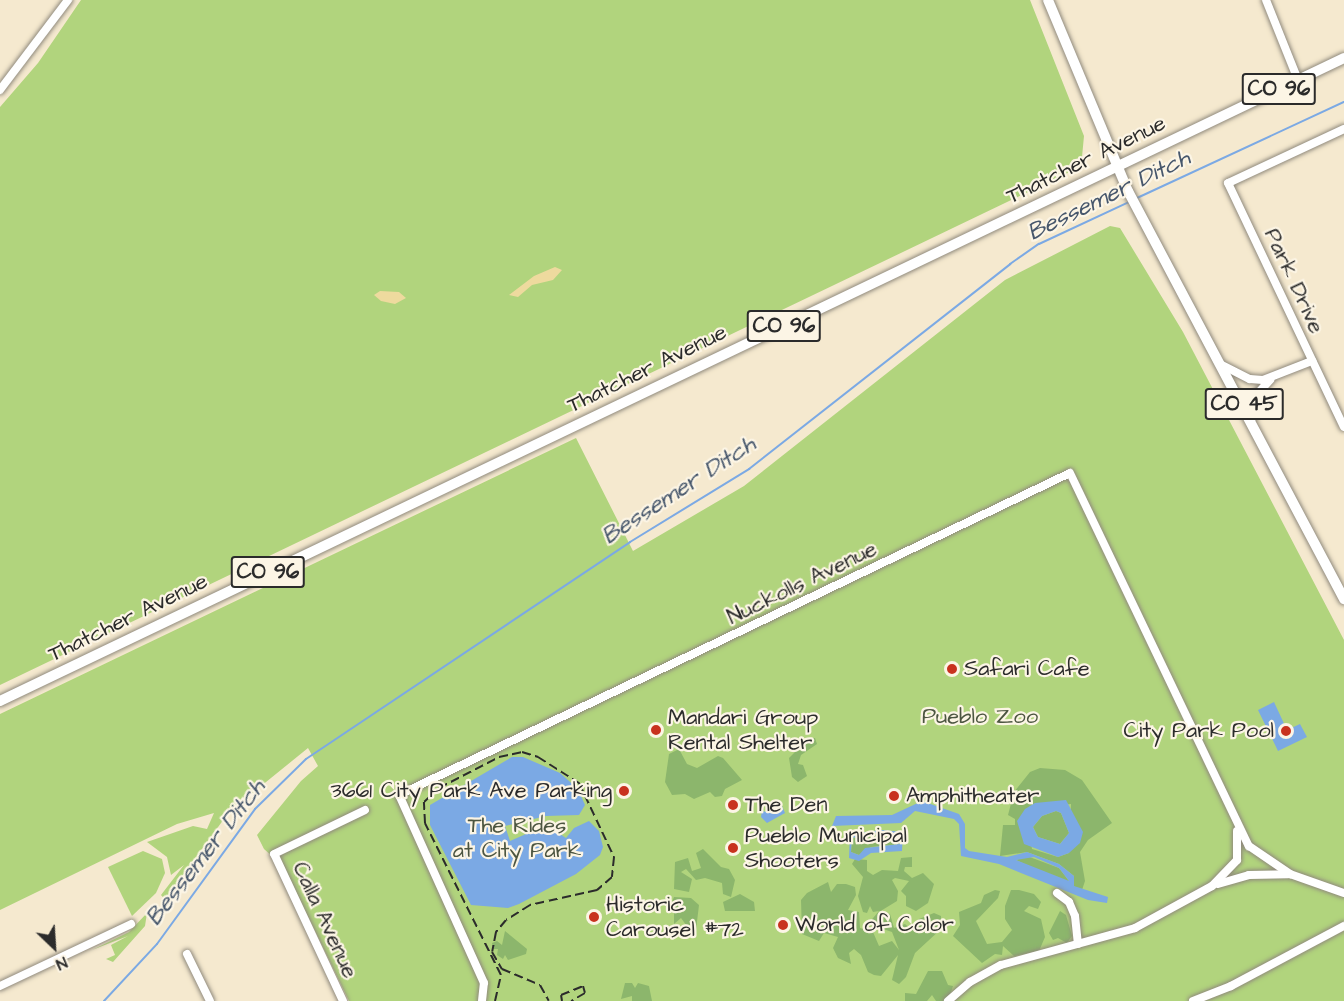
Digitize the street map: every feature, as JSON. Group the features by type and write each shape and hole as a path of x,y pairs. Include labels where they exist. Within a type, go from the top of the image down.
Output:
{"main road":[{"name":"CO 45","path":"1048,0 1116,167 1251,418 1344,599"},
{"name":"Thatcher Avenue","path":"0,701 1344,58"}],"street":[{"path":"0,90 68,0"},
{"path":"1266,0 1298,80"},
{"name":"Park Drive","path":"1344,129 1228,183 1344,427"},
{"path":"1251,418 1260,389 1273,378 1312,361"},
{"path":"1222,365 1250,379 1273,378"},
{"name":"Nuckolls Avenue","path":"482,1001 484,983 399,795 1070,473 1237,827"},
{"name":"Calla Avenue","path":"343,1001 274,854 365,810"},
{"path":"1237,827 1255,853 1290,874 1344,893"},
{"path":"1212,886 1237,860 1237,827"},
{"path":"948,1001 970,982 1001,965 1135,928 1212,886 1249,875 1290,874"},
{"path":"1057,892 1069,902 1075,916 1078,944"},
{"path":"0,986 131,924"},
{"path":"1193,1001 1231,986 1344,926"},
{"path":"188,954 210,1001"}],"green space":[{"path":"81,0 1030,0 1084,136 1082,157 1076,169 0,685 0,107 38,63"},
{"path":"1110,226 1120,228 1183,332 1344,640 1344,1001 349,1001 284,867 264,849 257,835 301,781 318,766 308,748 229,812 165,900 161,895 184,865 171,875 167,857 147,842 193,826 207,829 214,813 177,824 0,910 0,714 576,438 633,551 744,486 1005,280"},
{"path":"809,738 815,738 817,744 801,755 798,764 803,765 807,776 798,782 792,777 789,758"},
{"path":"679,749 687,764 697,768 718,756 723,758 742,780 725,789 722,796 715,797 710,792 694,799 685,794 672,795 665,782 669,754"},
{"path":"1040,768 1065,770 1082,780 1112,823 1088,840 1080,852 1085,881 1082,890 1073,886 1074,876 1059,864 1027,852 1000,856 1003,825 1015,825 1015,819 1008,815 1014,792 1030,772","holes":["1071,804 1069,853 1058,857 1032,849 1025,809"]},
{"path":"1056,811 1061,813 1069,833 1060,844 1038,837 1033,827 1042,816"},
{"path":"877,833 900,839 900,844 871,847 859,855 851,852 852,838"},
{"path":"703,849 721,867 729,869 735,880 731,897 723,894 722,883 705,878 696,880 686,869 681,872 692,879 689,892 674,889 675,862 688,858 692,871 701,868 696,853"},
{"path":"143,851 162,859 165,873 156,893 132,916 108,867"},
{"path":"1027,856 1059,868 1069,881 1066,883 1016,860"},
{"path":"912,857 912,867 905,867 904,871 912,878 923,873 934,884 928,903 916,911 906,906 906,896 901,891 909,881 895,878 892,880 898,891 897,901 879,912 890,914 894,928 905,924 912,930 919,919 934,913 941,916 941,929 915,953 906,977 899,984 892,980 898,955 881,976 874,975 868,972 861,955 854,949 849,953 851,964 838,958 833,948 838,937 824,933 819,941 802,934 801,900 807,893 828,882 831,892 837,884 846,884 855,887 856,895 848,910 859,912 860,928 873,932 879,946 892,941 899,950 892,932 868,924 879,911 873,912 870,906 867,913 863,912 858,896 863,877 852,864 855,859 867,860 867,871 873,875 882,870 898,871 901,858"},
{"path":"995,890 1000,891 998,898 976,921 987,944 1002,942 1012,930 1005,919 1005,906 1011,890 1019,890 1034,894 1041,902 1038,909 1029,906 1024,911 1041,919 1045,937 1039,951 1014,956 1003,946 1002,955 995,954 982,963 953,936 960,925 959,912 981,903 984,895"},
{"path":"740,894 754,902 755,911 725,911 723,902"},
{"path":"674,897 691,898 699,905 696,930 689,929 681,918 674,924 674,912 669,909"},
{"path":"1060,911 1066,915 1072,936 1067,943 1058,938 1053,940 1049,933"},
{"path":"147,913 145,926 113,962 106,959 115,955 111,945 128,936 92,950 129,932"},
{"path":"505,931 527,949 526,954 508,960 505,955 503,959 497,955 498,949 493,949 492,943 497,941 502,945"},
{"path":"928,971 942,971 948,985 953,986 950,995 944,1001 936,1001 932,995 927,1001 905,1001 905,993 916,994"},
{"path":"625,983 632,983 635,988 638,983 649,986 652,1001 632,1001 632,996 621,999"}],"sand":[{"path":"555,267 562,270 553,280 532,285 518,297 509,295 534,276"},
{"path":"380,291 399,292 406,298 395,304 381,301 374,295"}],"water":[{"name":"City Park Pool","path":"1274,702 1287,730 1300,724 1307,737 1278,751 1258,710"},
{"path":"512,757 523,757 560,773 578,789 585,805 579,815 546,816 505,826 510,841 542,827 551,828 566,838 574,828 589,821 599,831 603,847 600,855 576,874 519,904 508,908 471,905 430,825 430,805"},
{"path":"1066,800 1083,832 1080,843 1069,853 1058,857 1024,844 1017,821 1025,809 1035,803","holes":["1056,811 1061,813 1069,833 1060,844 1038,837 1033,827 1042,816"]},
{"path":"922,801 959,814 965,824 965,848 969,851 1007,857 1027,852 1059,864 1074,876 1074,886 1108,897 1107,903 1088,900 999,864 961,856 959,824 954,819 915,811 901,823 832,826 836,816 892,815","holes":["1034,857 1059,868 1069,881 1016,860"]},
{"path":"775,804 782,806 785,813 767,823 761,817 762,811 767,812"},
{"path":"881,830 903,832 902,851 871,853 859,861 849,858 850,834","holes":["877,833 899,839 900,844 865,848 859,855 851,852 852,838"]}],"waterway":[{"name":"Bessemer Ditch","path":"1137,198 1344,102"},
{"name":"Bessemer Ditch","path":"104,1001 157,944 255,809 306,759 630,542 749,469 1010,264 1039,244 1129,202"}],"railway":[{"path":"495,1001 501,975 425,823 424,802 439,788 499,757 522,752 538,757 579,783 614,857 612,877 597,890 530,905 506,920 496,932 492,952 502,969 540,985 549,1001"},
{"path":"562,1001 561,995 583,986 585,993 571,1001"}],"place":[{"name":"Safari Cafe","path":"952,669"},
{"name":"Mandari Group Rental Shelter","path":"656,730"},
{"name":"City Park Pool","path":"1286,731"},
{"name":"3661 City Park Ave Parking","path":"624,791"},
{"name":"Amphitheater","path":"894,796"},
{"name":"The Den","path":"733,805"},
{"name":"Pueblo Municipal Shooters","path":"733,848"},
{"name":"Historic Carousel #72","path":"594,917"},
{"name":"World of Color","path":"783,925"}],"park label":[{"name":"Pueblo Zoo","path":"980,717"},
{"name":"The Rides at City Park","path":"517,838"}]}
